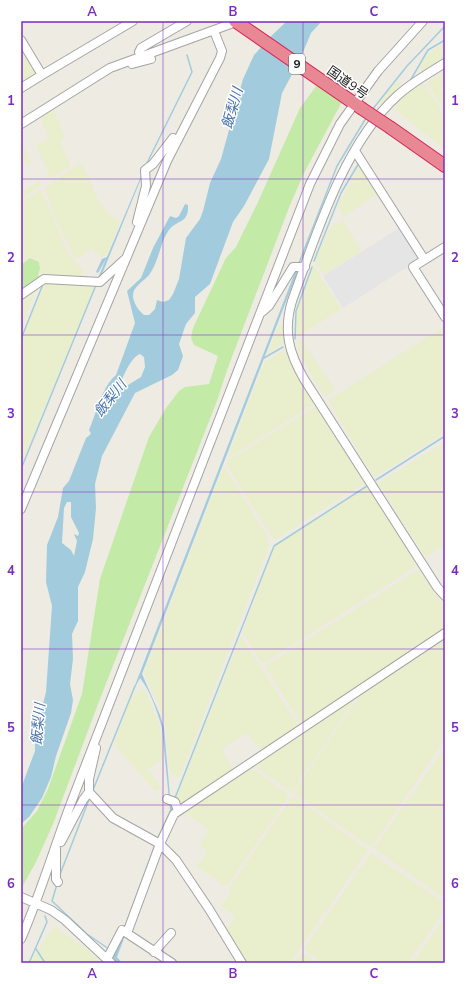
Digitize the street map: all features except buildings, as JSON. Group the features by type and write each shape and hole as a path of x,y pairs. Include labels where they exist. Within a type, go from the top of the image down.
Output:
{"highway":[{"name":"国道9号","path":"239,22 445,166"}],"street":[{"path":"21,88 132,21"},
{"path":"141,56 139,52 141,48 186,21"},
{"path":"21,939 96,737 310,184 333,136 382,66 423,21"},
{"path":"21,124 115,66 239,22"},
{"path":"21,509 179,135 220,58 222,51 214,31"},
{"path":"21,40 42,75"},
{"path":"115,66 151,59"},
{"path":"445,63 412,84 392,100 370,127 355,151 337,185 292,301 288,317 287,333 291,353 319,403 445,596"},
{"path":"138,230 136,225 147,182 145,170 153,164 174,138 179,135"},
{"path":"355,151 424,259"},
{"path":"445,247 413,267 445,317"},
{"path":"21,295 44,279 100,282 126,259"},
{"path":"261,312 268,306 293,267 305,267"},
{"path":"126,932 158,843 172,817 178,811 445,633"},
{"path":"58,882 55,848 89,792 89,779 98,740 96,737"},
{"path":"89,792 116,821 158,843 182,867 242,963"},
{"path":"171,800 178,811"},
{"path":"21,897 51,910 65,920 109,961 120,932 126,932 172,963"},
{"path":"154,952 171,933"}],"green space":[{"path":"445,42 445,58 423,72 421,71 419,67 428,54"},
{"path":"21,46 38,73 21,86"},
{"path":"445,71 445,111 427,83"},
{"path":"320,81 344,98 304,173 290,205 227,370 217,401 98,704 53,824 36,862 21,889 21,829 37,811 48,789 82,694 100,579 149,437 166,408 179,391 185,387 209,384 218,356 194,345 191,338 193,328 226,258 236,247 258,202 300,108"},
{"path":"397,81 403,86 380,107 380,101"},
{"path":"422,84 425,85 445,116 445,149 394,109 402,98"},
{"path":"52,108 65,136 60,142 70,165 51,179 36,146 49,139 40,116"},
{"path":"21,139 31,162 26,165 21,155"},
{"path":"78,164 80,166 83,165 98,200 109,214 120,222 108,253 102,257 91,248 78,259 74,256 57,222 45,188"},
{"path":"359,167 377,194 343,217 338,205"},
{"path":"39,181 41,183 39,187 21,199 21,192"},
{"path":"40,190 49,206 64,245 72,258 83,270 84,273 80,278 44,276 41,272 39,261 30,257 21,263 21,202"},
{"path":"343,220 361,251 323,275 315,262 330,227"},
{"path":"30,258 39,262 40,269 38,275 40,278 21,292 21,265"},
{"path":"314,266 341,309 297,337 295,332 297,310 312,267"},
{"path":"45,283 95,285 21,465 21,342"},
{"path":"39,285 32,299 21,329 21,296"},
{"path":"283,325 284,343 267,355 278,327"},
{"path":"445,326 445,433 376,476 373,476 328,400"},
{"path":"301,339 335,390 325,397 300,356 297,345"},
{"path":"284,350 314,404 227,459 264,363"},
{"path":"315,407 318,408 362,477 364,483 276,539 272,537 227,466 228,461"},
{"path":"445,442 445,545 428,556 424,555 378,483"},
{"path":"223,468 225,468 267,536 269,545 180,777 174,776 171,778 164,718 144,673"},
{"path":"367,487 416,563 415,567 262,663 242,632 275,546"},
{"path":"418,570 445,606 445,631 301,724 265,666"},
{"path":"445,636 445,740 372,846 369,846 294,792 362,693"},
{"path":"240,638 242,638 298,725 263,752 246,733 223,748 222,750 233,770 180,805 176,798"},
{"path":"143,689 145,690 160,728 163,760 147,769 161,787 156,792 114,744 132,696"},
{"path":"357,696 293,791 290,791 252,765"},
{"path":"445,748 445,899 374,848"},
{"path":"251,768 287,793 288,797 229,883 223,885 197,866 207,852 199,845 209,830 183,811"},
{"path":"294,797 368,850 290,963 244,963 226,931 235,917 221,906 231,892 229,888 291,798"},
{"path":"371,853 445,903 445,909 408,963 323,963 304,949"},
{"path":"445,917 445,963 413,963"},
{"path":"55,927 88,950 101,963 46,963 38,952 44,940"},
{"path":"37,952 44,963 30,963"},
{"path":"303,953 317,963 295,963"}],"shaded area":[{"path":"401,227 421,258 343,308 323,276"}],"water":[{"path":"287,21 322,21 311,33 298,64 266,41"},
{"name":"飯梨川","path":"265,43 297,65 282,93 269,159 244,206 233,222 210,284 195,297 195,313 186,324 179,344 183,356 178,370 172,375 135,393 102,456 95,484 96,508 93,539 85,572 78,587 78,621 72,634 73,659 70,684 73,700 71,713 56,756 51,777 42,798 29,817 21,824 21,788 35,751 35,736 46,692 52,606 46,582 47,545 58,517 63,488 69,481 86,438 91,434 89,430 103,393 116,375 135,323 127,291 141,278 153,248 170,216 176,218 179,216 185,204 188,205 187,215 169,230 163,240 152,270 149,275 136,287 133,297 140,311 144,315 149,315 155,309 157,300 163,302 169,300 173,294 179,279 186,238 200,219 203,211 210,183 221,159 243,79 254,55","holes":["140,354 144,357 145,367 141,377 120,390 120,386 127,369 133,359","67,502 71,502 71,517 79,533 78,536 74,534 77,541 74,556 71,550 62,543 64,508"]},
{"path":"142,174 100,279 98,278 106,259 98,273 96,272 102,259 107,257"},
{"path":"297,267 299,268 142,674 160,715 164,728 170,796 174,803 117,957 122,963 116,963 113,957 156,840 170,810 162,728 158,715 150,695 140,678 132,693"}],"waterway":[{"path":"372,110 407,66 445,26"},
{"path":"410,81 428,50 445,40"},
{"path":"146,165 192,72 187,55"},
{"path":"299,263 337,166 366,118"},
{"path":"314,261 341,193 359,163"},
{"path":"295,339 296,311 312,267"},
{"path":"21,339 43,284"},
{"path":"21,469 96,285"},
{"path":"264,358 283,347"},
{"path":"376,480 445,436"},
{"path":"175,798 274,546 367,486"},
{"path":"93,790 135,686"},
{"path":"59,877 90,797"},
{"path":"57,884 52,901 87,934 109,949"},
{"path":"29,963 47,922 45,916"},
{"path":"36,949 45,963"}]}
